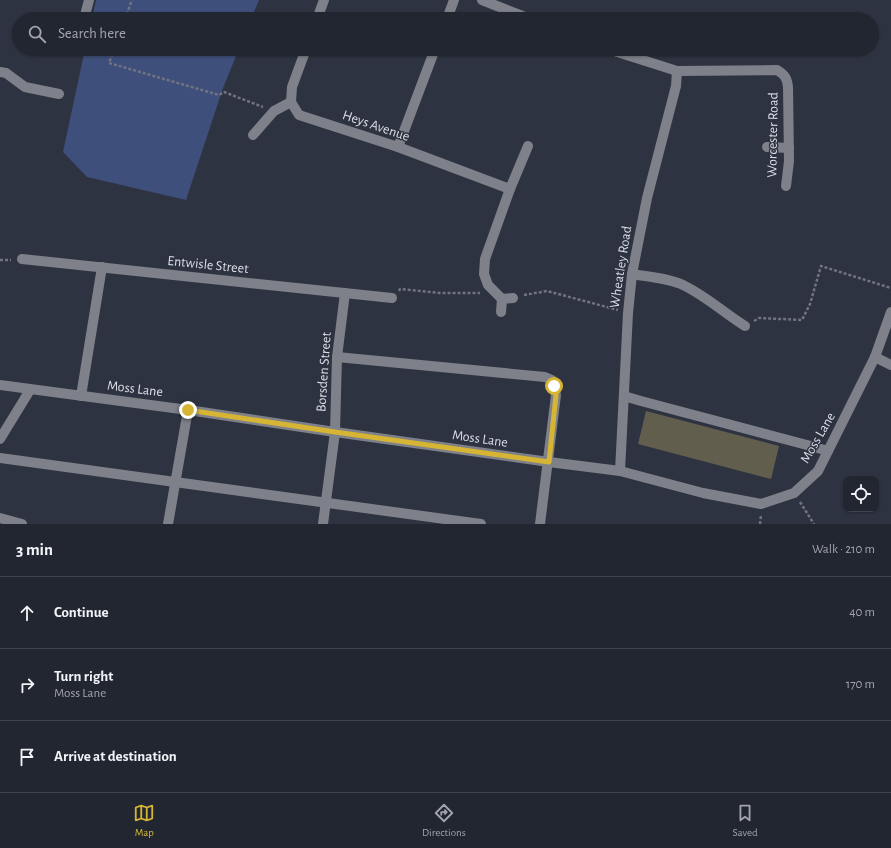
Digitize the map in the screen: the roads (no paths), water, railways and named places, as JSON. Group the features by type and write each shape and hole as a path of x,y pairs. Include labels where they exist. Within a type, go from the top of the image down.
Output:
{"street":[{"path":"85,12 88,0"},
{"path":"320,12 324,0"},
{"path":"450,12 454,0"},
{"path":"482,0 512,12"},
{"path":"253,135 274,111 291,102 292,87 303,56"},
{"path":"398,147 433,56"},
{"name":"Worcester Road","path":"630,56 677,71 777,70 784,74 788,80 789,170 786,186"},
{"name":"Wheatley Road","path":"620,471 628,313 632,274 647,198 676,86 677,71"},
{"path":"0,72 6,73 25,87 59,94"},
{"name":"Heys Avenue","path":"291,102 299,115 398,147 510,189"},
{"path":"513,298 502,299 488,285 484,274 485,259 510,189 528,146"},
{"path":"767,147 789,148"},
{"name":"Entwisle Street","path":"22,259 392,298"},
{"path":"81,396 102,267"},
{"path":"632,274 661,279 683,285 714,303 729,316 745,326"},
{"name":"Borsden Street","path":"323,524 335,432 337,357 346,293"},
{"path":"501,312 502,299"},
{"name":"Moss Lane","path":"0,385 620,471 703,493 761,504 794,492 818,470 875,357 891,312"},
{"path":"337,357 548,378 552,380 556,395 549,462 540,524"},
{"path":"875,357 891,365"},
{"path":"0,438 30,390"},
{"path":"624,396 808,444 828,451"},
{"path":"168,524 188,410"},
{"path":"0,458 481,524"},
{"path":"0,518 22,524"}]}
